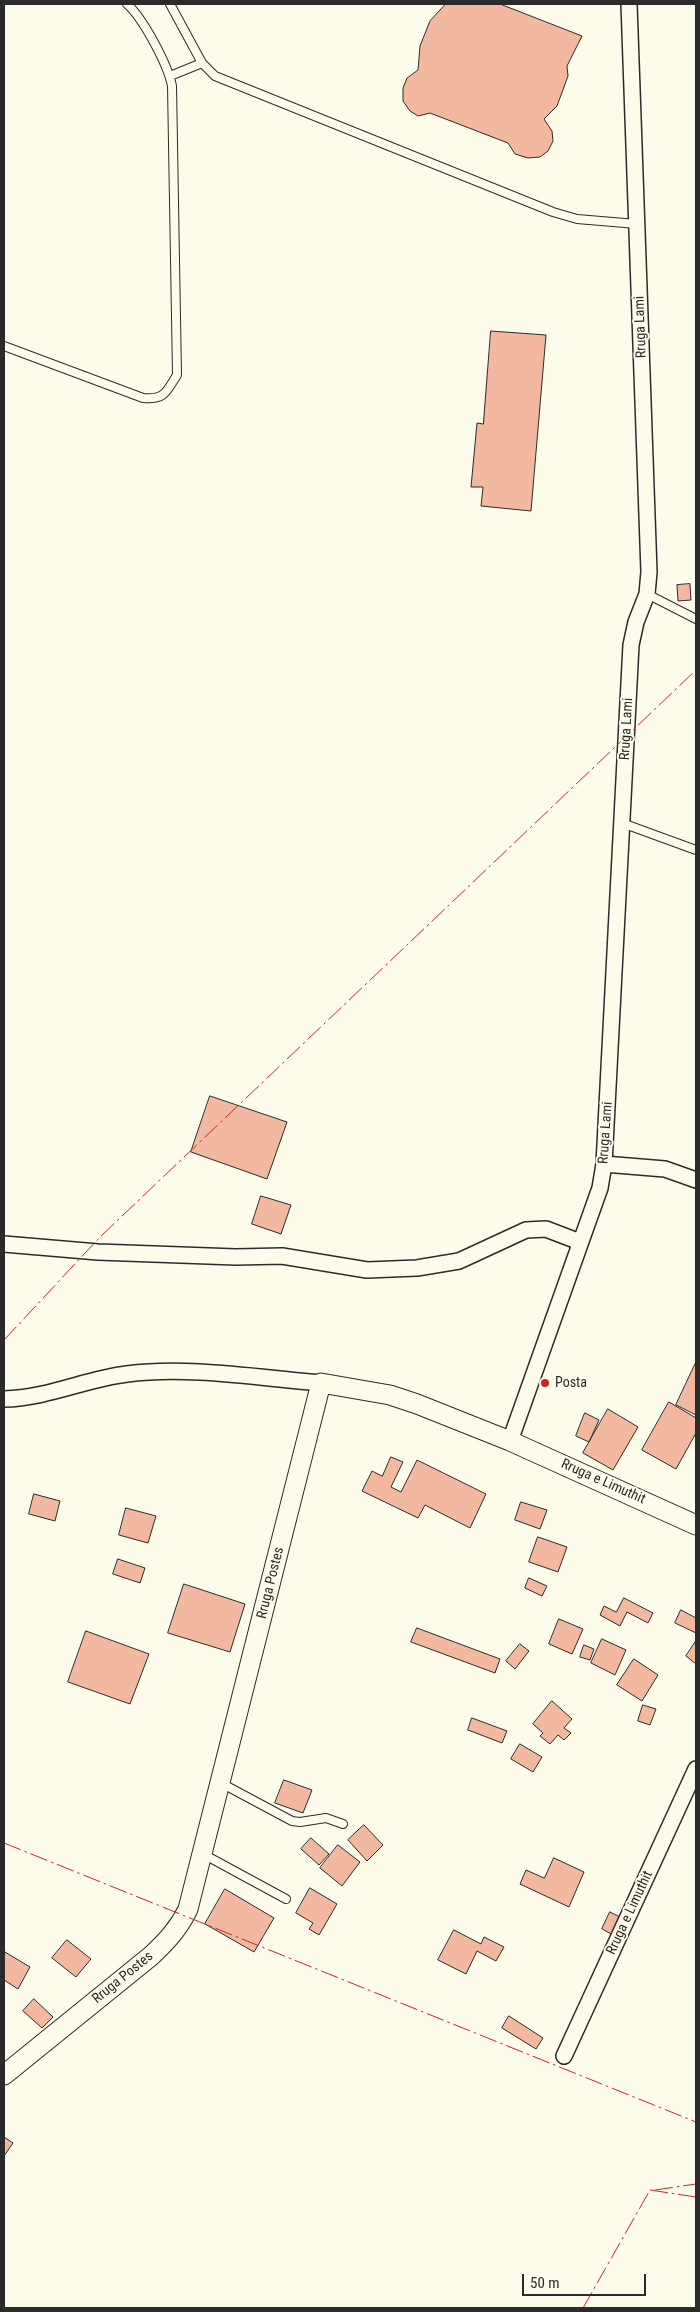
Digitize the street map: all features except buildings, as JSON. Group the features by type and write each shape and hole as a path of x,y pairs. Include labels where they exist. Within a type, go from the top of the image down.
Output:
{"street":[{"name":"Rruga Lami","path":"510,1441 600,1188 604,1164 631,645 636,622 646,599 649,544 629,4"},
{"path":"604,1164 665,1169 696,1180"},
{"path":"4,1244 98,1252 236,1257 282,1256 367,1270 417,1268 459,1261 526,1230 546,1229 580,1242"},
{"path":"4,1398 21,1398 51,1393 126,1374 232,1375 320,1384"},
{"name":"Rruga e Limuthit","path":"320,1384 390,1395 510,1441 696,1525"},
{"name":"Rruga Postes","path":"4,2075 168,1940 182,1923 188,1909 203,1854 320,1384"},
{"name":"Rruga e Limuthit","path":"564,2056 696,1769"}],"lane":[{"path":"4,346 143,398 155,399 165,395 177,375 170,76 129,4"},
{"path":"170,4 202,63 214,76 553,212 577,219 637,224"},
{"path":"170,76 202,63"},
{"path":"646,599 696,619"},
{"path":"622,823 696,850"},
{"path":"221,1783 292,1821 300,1822 316,1818 326,1818 344,1824"},
{"path":"203,1854 286,1898"}],"power":[{"path":"4,1340 100,1237 696,670"},
{"path":"4,1843 696,2122"},
{"path":"655,2190 696,2184"},
{"path":"650,2190 696,2197"},
{"path":"583,2308 650,2190"}],"place":[{"name":"Posta","path":"545,1383"}]}
